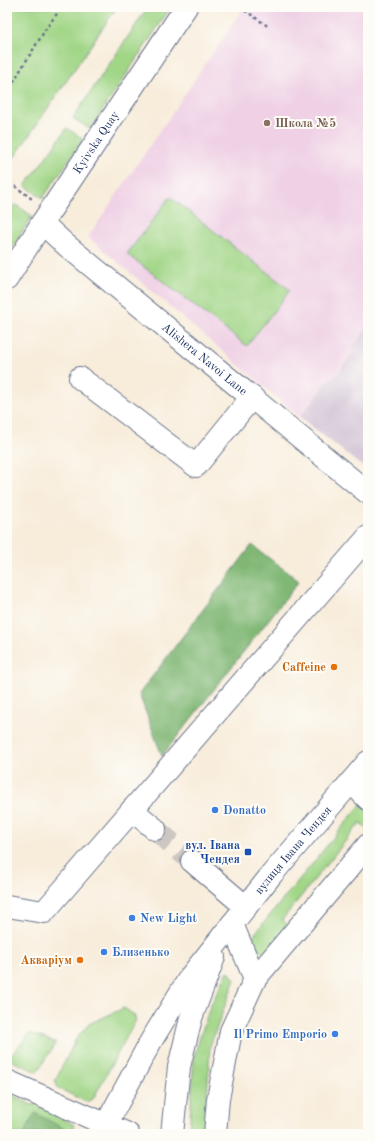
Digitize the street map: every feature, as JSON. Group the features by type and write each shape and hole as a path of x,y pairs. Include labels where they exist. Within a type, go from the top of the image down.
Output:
{"street":[{"name":"Kyivska Quay","path":"7,279 42,223 186,7"},
{"name":"Alishera Navoi Lane","path":"42,223 66,245 368,493"},
{"path":"80,378 196,466 252,397"},
{"path":"7,906 44,912 368,536"},
{"name":"вулиця Івана Чендея","path":"103,1129 151,1042 190,978 272,874 368,762"},
{"path":"350,782 368,799"},
{"path":"132,810 155,829"},
{"path":"215,1134 218,1099 231,1031 255,978 368,845"},
{"path":"192,861 246,907"},
{"path":"226,932 255,978"},
{"name":"вулиця Івана Чендея","path":"172,1134 179,1067 191,1018 226,932"},
{"path":"7,1081 103,1129 128,1134"}],"path":[{"path":"7,92 47,27 62,7"},
{"path":"240,7 269,27"}],"shaded area":[{"name":"Школа №5","path":"244,7 368,7 368,327 351,349 354,352 300,417 88,237"},
{"path":"368,327 368,471 300,417 331,377 333,379 354,352 351,349"}],"green space":[{"path":"7,7 117,7 7,168"},
{"path":"148,7 171,7 90,129 73,118"},
{"path":"67,128 83,139 43,198 25,186"},
{"path":"170,197 290,290 247,346 127,254"},
{"path":"15,204 32,216 7,256 7,216"},
{"path":"252,545 299,581 162,756 139,694"},
{"path":"362,803 368,808 368,829 360,823 282,920 292,928 268,957 248,942"},
{"path":"228,971 235,979 210,1046 205,1134 189,1134 194,1056 210,1007"},
{"path":"124,1008 134,1015 136,1020 93,1099 86,1102 58,1088 55,1081 76,1039 89,1024"},
{"path":"30,1033 56,1043 37,1072 8,1059"},
{"path":"7,1093 32,1105 38,1104 74,1125 74,1134 7,1134"},
{"path":"35,1113 64,1129 62,1134 24,1134"}],"tunnel":[{"path":"155,829 192,861"}],"place":[{"name":"Школа №5","path":"267,123"},
{"name":"Caffeine","path":"334,667"},
{"name":"Donatto","path":"215,810"},
{"name":"вул. Івана Чендея","path":"248,852"},
{"name":"New Light","path":"132,918"},
{"name":"Близенько","path":"104,952"},
{"name":"Акваріум","path":"80,960"},
{"name":"Il Primo Emporio","path":"335,1034"}]}
